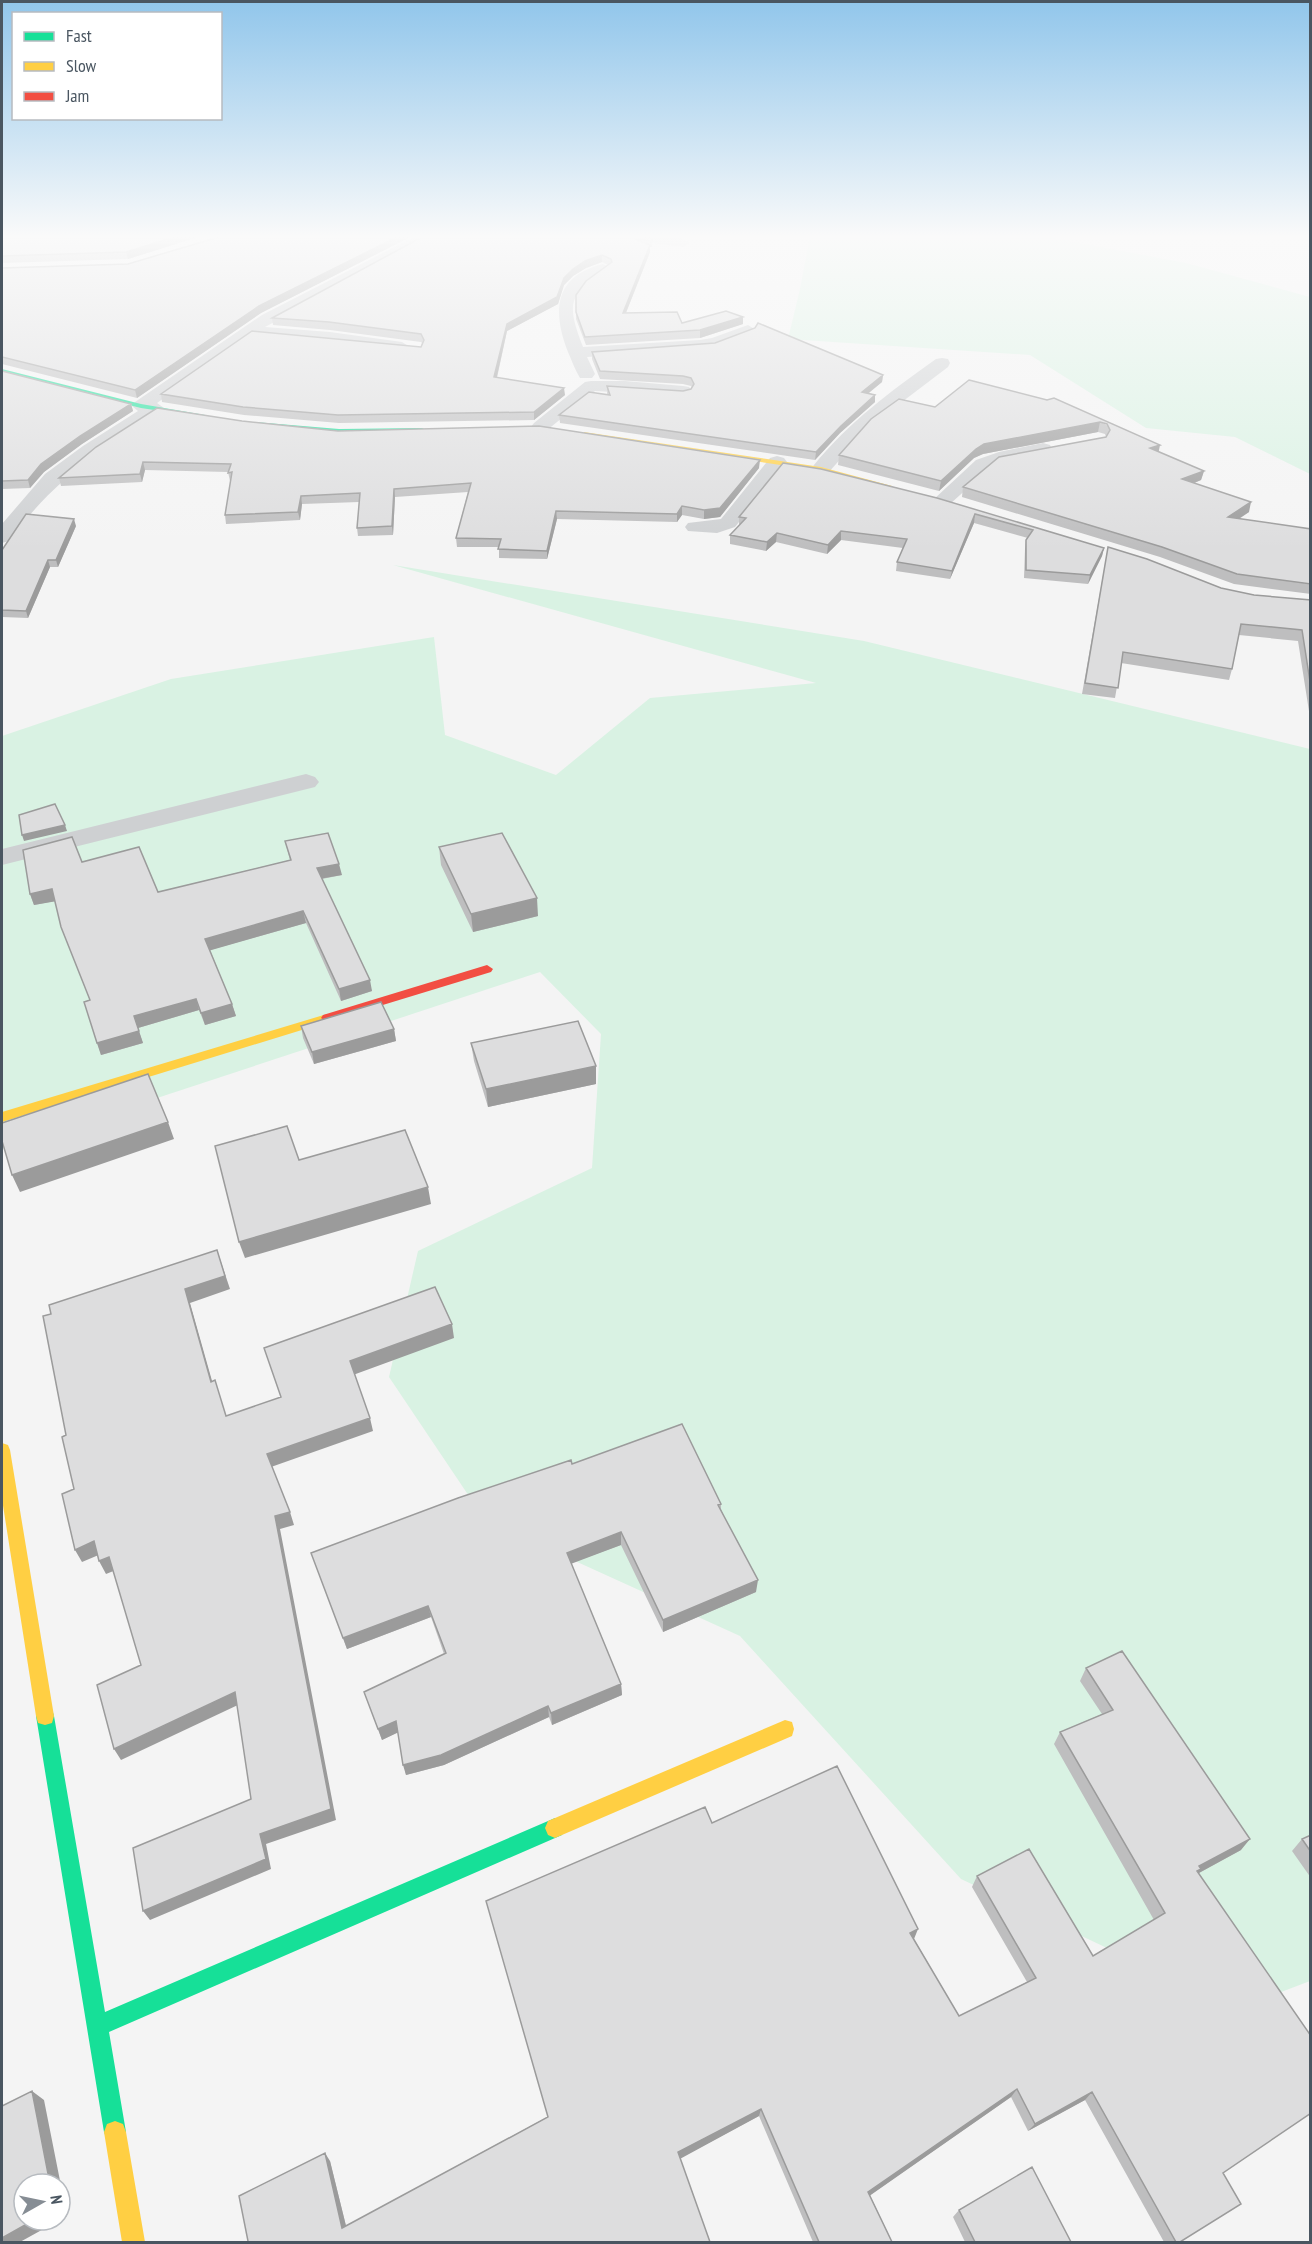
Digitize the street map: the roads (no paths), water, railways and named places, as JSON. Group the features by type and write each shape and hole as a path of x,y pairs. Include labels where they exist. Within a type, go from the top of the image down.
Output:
{"street":[{"path":"2,537 19,511 47,481 84,451 237,341"},
{"path":"359,341 415,348"},
{"path":"572,341 591,386"},
{"path":"578,352 700,345 721,341"},
{"path":"821,469 851,432 884,404 942,363"},
{"path":"2,371 148,407 210,417"},
{"path":"532,427 591,386 625,386 683,391"},
{"path":"244,422 339,431 439,429"},
{"path":"532,427 821,469 899,489"},
{"path":"943,500 983,464 991,460 1057,447"},
{"path":"695,527 717,527 728,523 777,462"},
{"path":"2,857 306,782"},
{"path":"2,1118 488,969"},
{"path":"2,1450 96,2027 134,2242"},
{"path":"96,2027 785,1729"}]}
